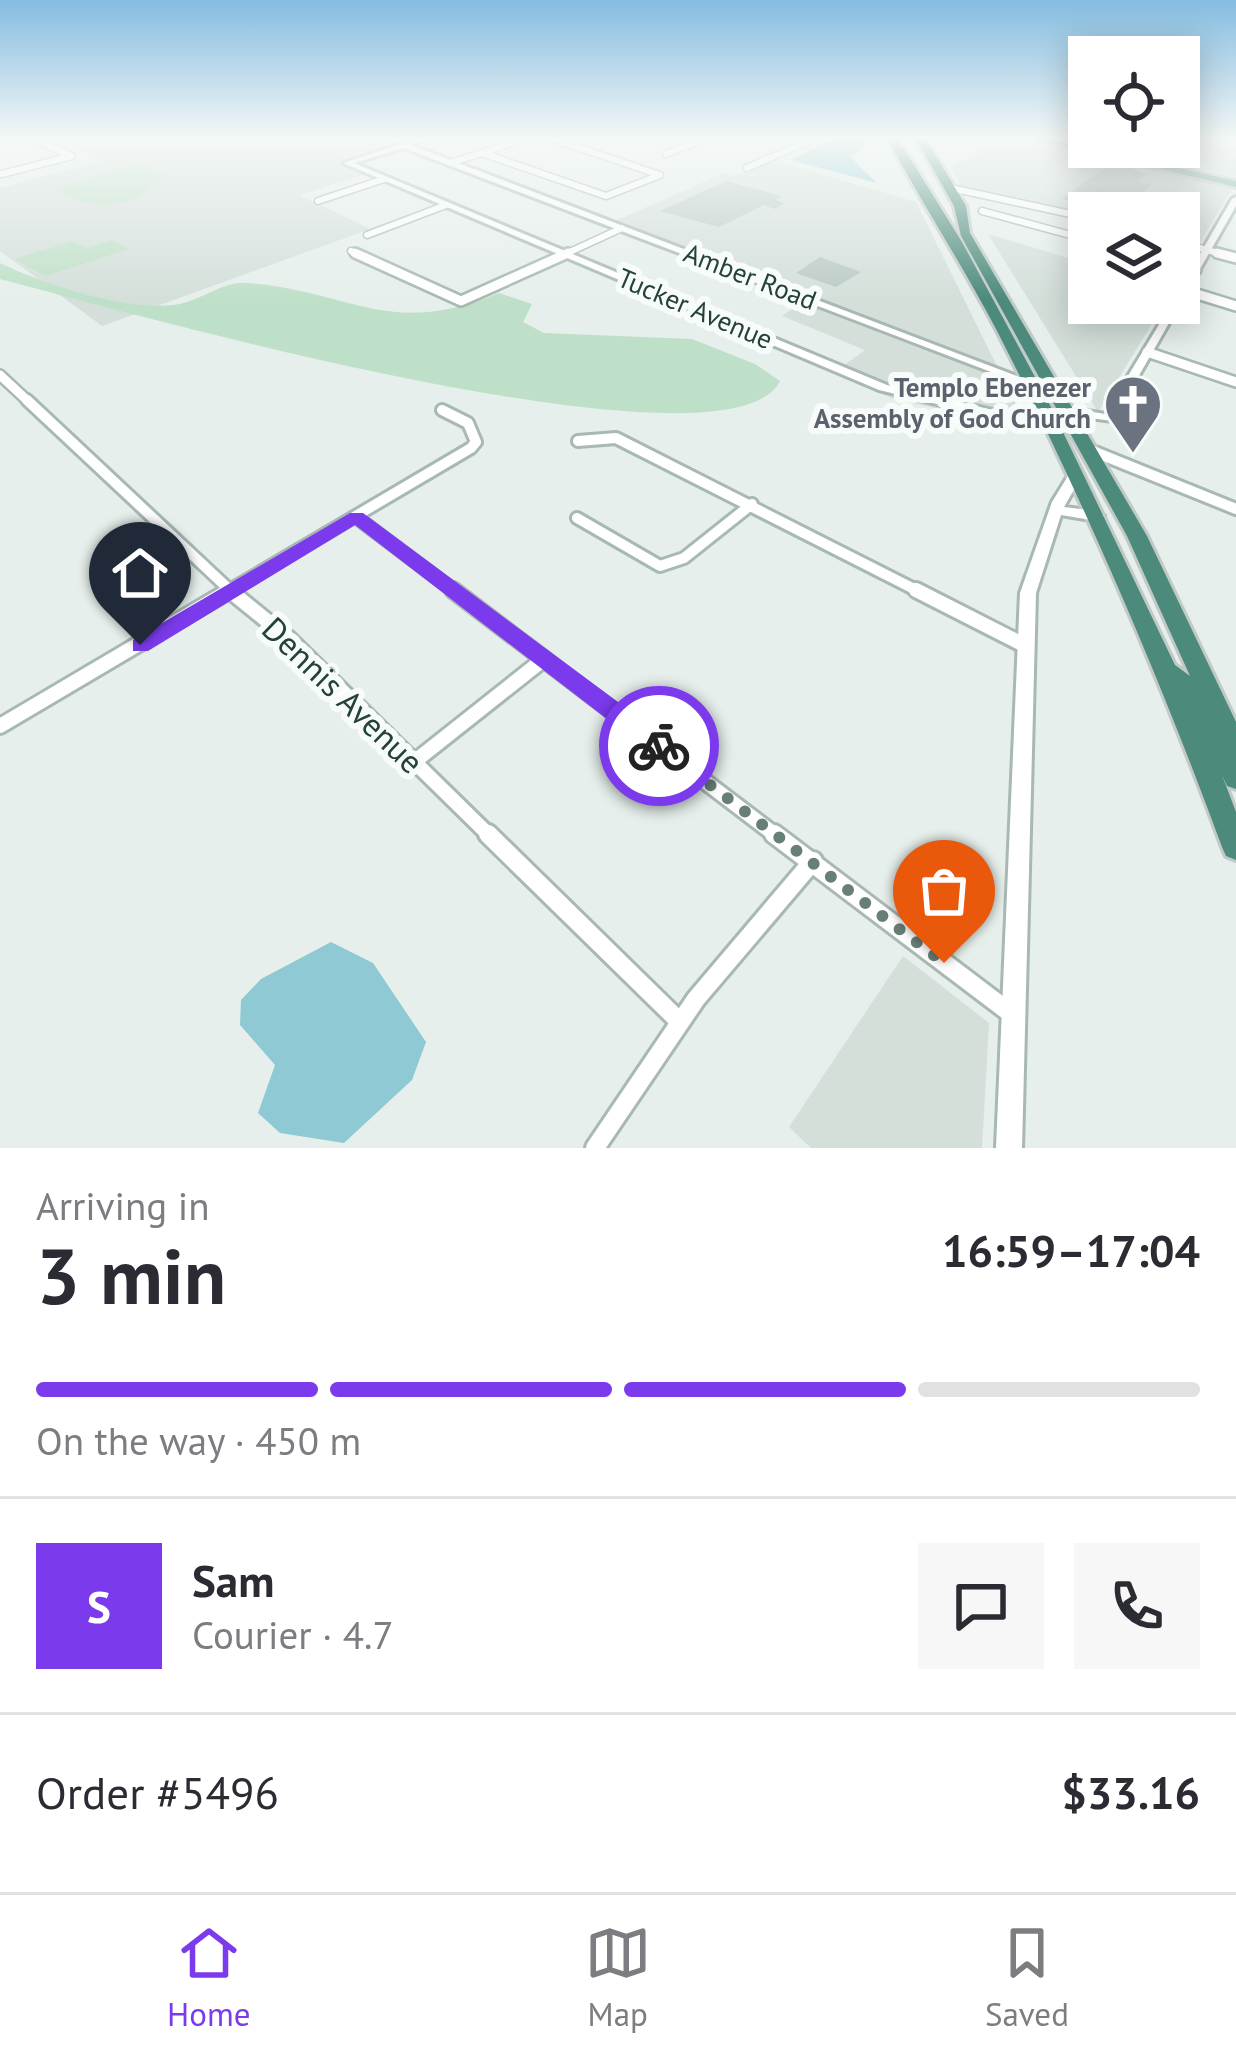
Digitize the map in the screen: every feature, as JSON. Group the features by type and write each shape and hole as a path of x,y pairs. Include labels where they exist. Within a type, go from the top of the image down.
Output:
{"highway":[{"path":"922,193 934,207"},
{"path":"925,193 963,254 1097,516 1166,668 1236,847"},
{"path":"939,193 999,286 1106,479 1236,749"},
{"path":"952,193 964,232"},
{"path":"963,254 999,286"},
{"path":"992,311 1001,315 1024,353 1043,365"},
{"path":"1029,383 1045,393 1086,443"},
{"path":"1129,584 1170,641 1196,658"},
{"path":"1166,668 1201,702 1236,778"}],"street":[{"path":"318,201 343,193"},
{"name":"Tucker Avenue","path":"415,193 903,395 1052,428"},
{"name":"Amber Road","path":"528,193 1029,383"},
{"path":"972,193 1068,213"},
{"path":"1200,263 1232,216 1236,199"},
{"path":"367,235 446,206"},
{"path":"982,211 1068,234"},
{"path":"351,251 447,298 471,298 622,228"},
{"path":"1200,248 1236,258"},
{"path":"1200,301 1236,306"},
{"path":"1164,324 1108,418 1088,429 1086,443 1236,509"},
{"path":"1147,352 1236,382"},
{"path":"993,369 1019,364"},
{"name":"Dennis Avenue","path":"0,375 231,592 288,638 680,1022"},
{"path":"0,726 476,442 468,423 442,410"},
{"path":"1070,412 1108,418"},
{"path":"578,441 616,438 1024,645"},
{"path":"1106,479 1120,470 1142,471"},
{"path":"1009,1148 1028,593 1057,510 1076,474"},
{"path":"577,518 660,566 684,558 752,504"},
{"path":"1057,510 1097,516"},
{"path":"356,517 1013,1016"},
{"path":"413,762 544,659"},
{"path":"595,1148 626,1094 680,1022 765,913 813,861"}],"shaded area":[{"path":"0,193 308,193 300,195 370,229 102,326 0,251"},
{"path":"680,193 884,193 916,202 1028,429 894,399 833,373 865,350 782,316 813,295 615,221"},
{"path":"986,193 1068,193 1068,210"},
{"path":"1200,193 1230,193 1200,242"},
{"path":"988,234 1068,258 1068,324 1152,324 1098,412"},
{"path":"903,956 989,1023 982,1148 811,1148 789,1127"}],"green space":[{"path":"60,193 143,193 111,205"},
{"path":"112,240 129,249 45,276 15,259 72,241 86,248"},
{"path":"0,263 66,289 144,305 187,302 240,283 399,312 461,306 499,293 532,304 523,322 544,333 692,339 755,364 780,381 736,408 652,413 539,402 411,379 159,321 0,279"}],"water":[{"path":"331,942 373,963 426,1042 412,1080 344,1143 280,1133 258,1113 275,1065 240,1025 241,1000 261,979"}],"building":[{"path":"701,193 769,193 782,196 775,200 785,203 774,209 764,205 719,227 660,211"},
{"path":"820,257 861,272 836,287 796,273"}],"way so far":[{"path":"659,746 944,963"}],"place":[{"name":"Templo Ebenezer Assembly of God Church","path":"1133,455"}],"route":[{"path":"140,645 356,517 659,746"}]}
